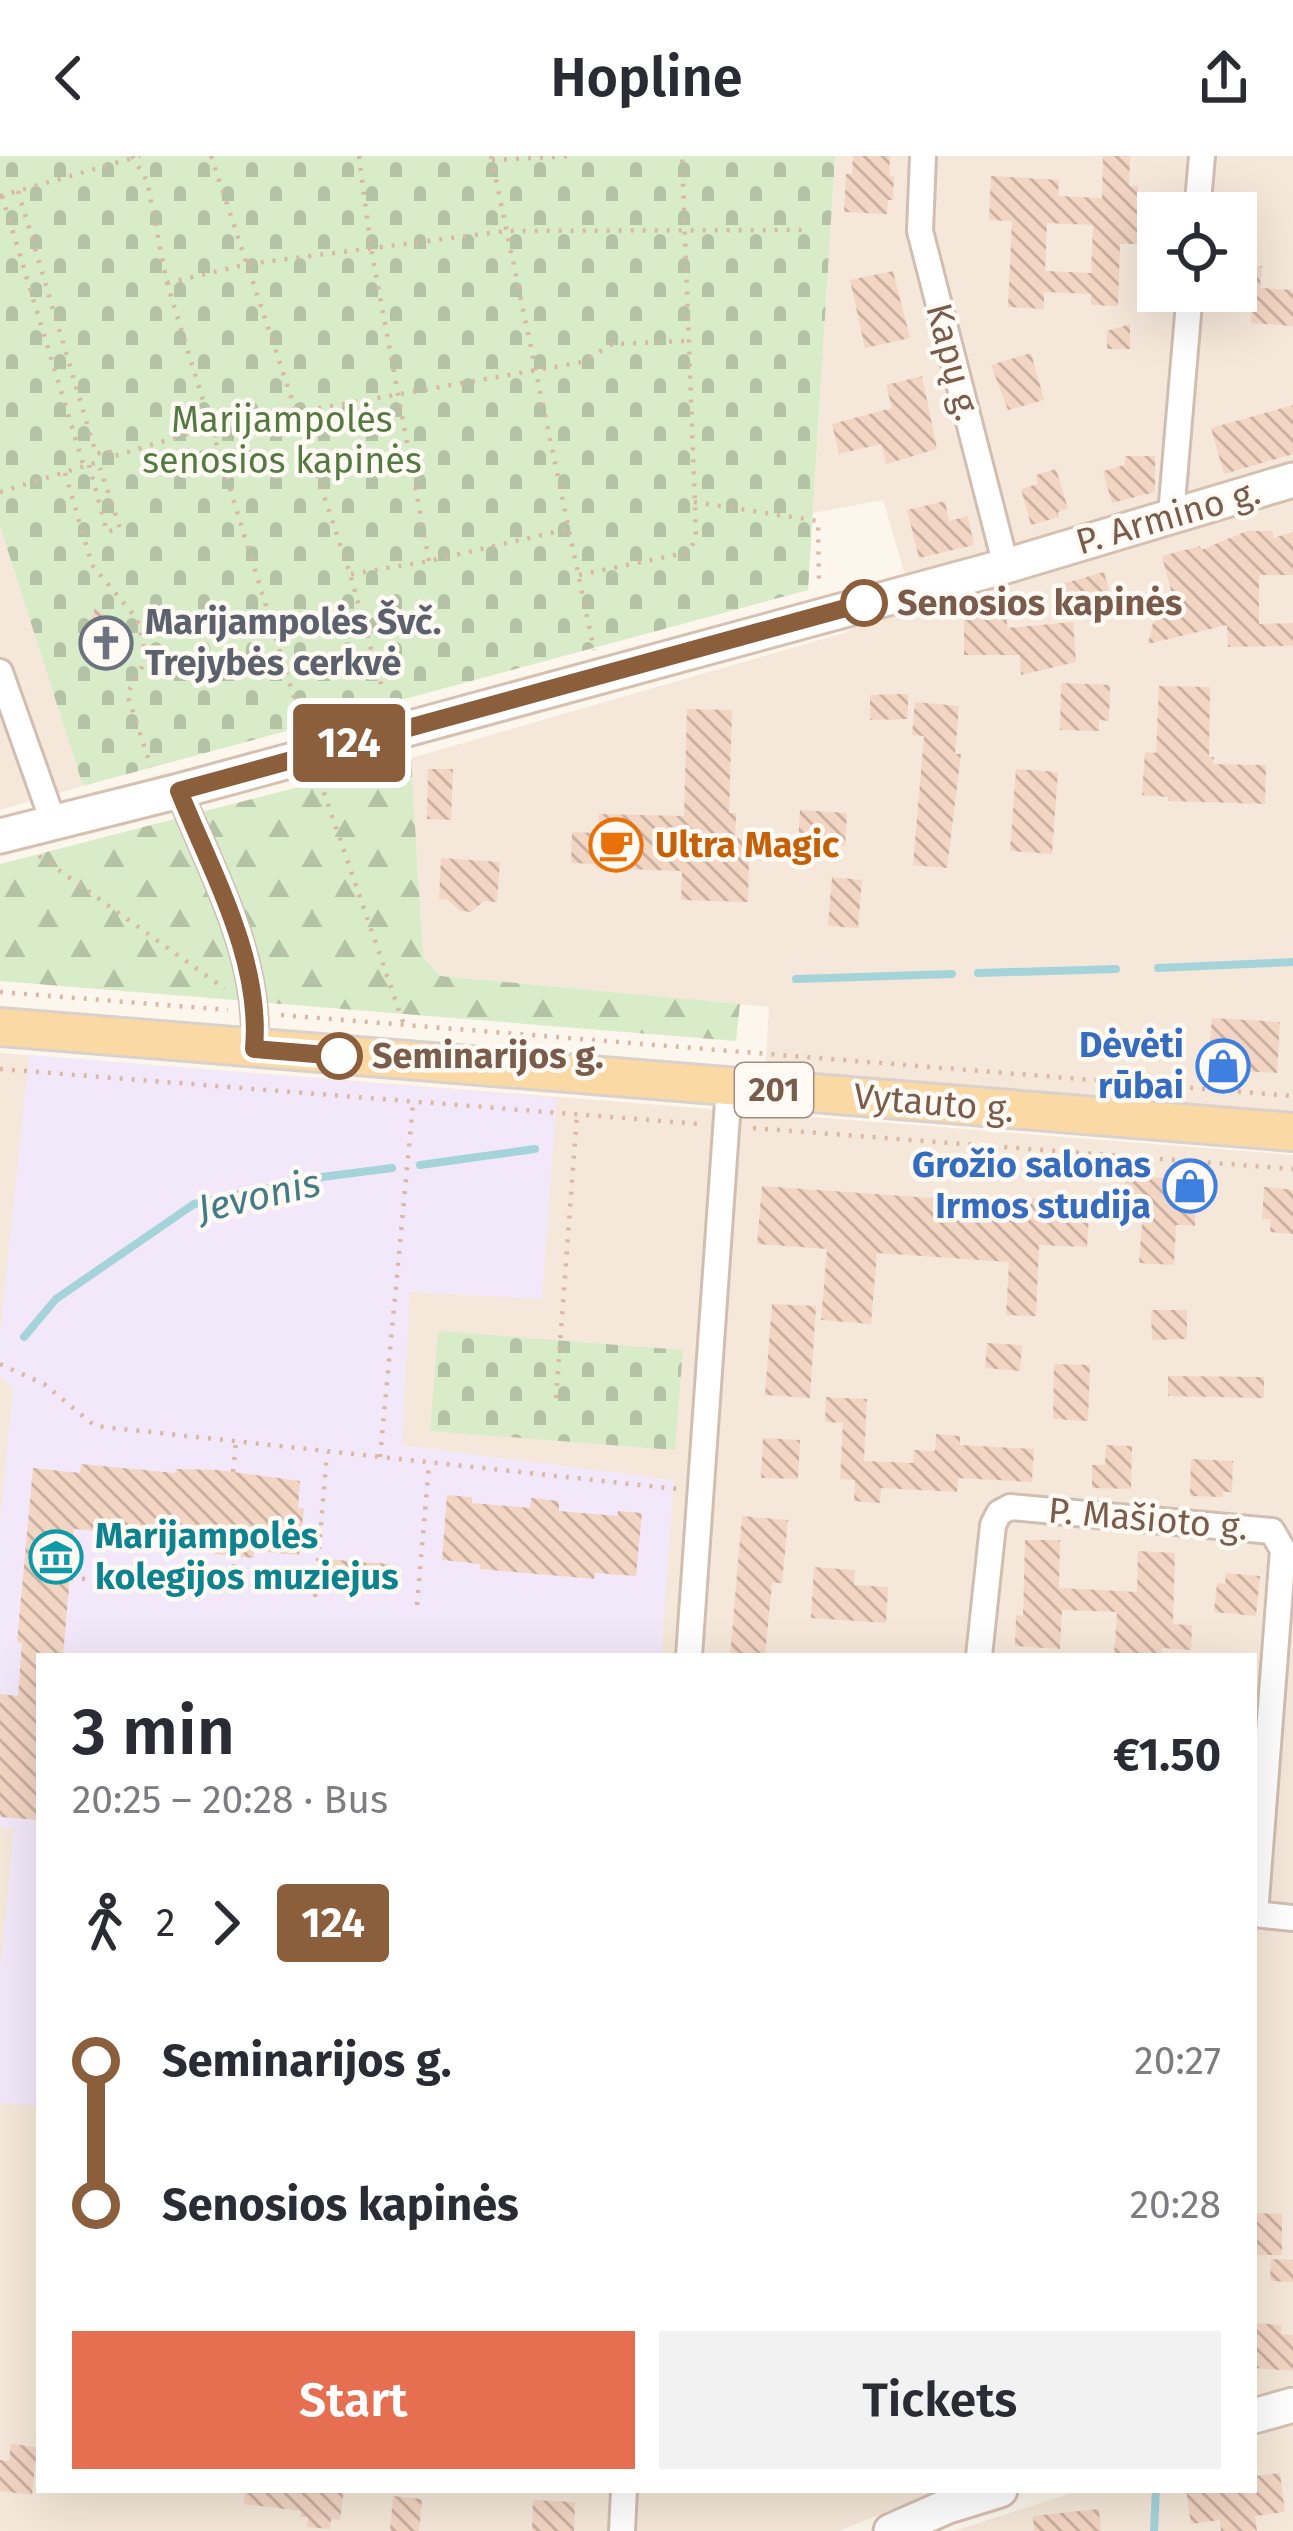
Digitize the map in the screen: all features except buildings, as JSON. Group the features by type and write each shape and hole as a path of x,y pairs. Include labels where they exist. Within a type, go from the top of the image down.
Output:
{"main road":[{"name":"P. Armino g.","path":"26,830 1006,566 1293,480"},
{"name":"Vytauto g.","path":"0,1028 256,1031 729,1087 1293,1132"},
{"path":"1257,2415 1293,2405"},
{"path":"891,2531 990,2493"}],"street":[{"name":"Kapų g.","path":"923,156 920,231 1006,566"},
{"path":"1199,192 1202,156"},
{"path":"1171,514 1188,312"},
{"path":"0,672 26,830"},
{"path":"170,794 250,970 256,1031"},
{"path":"689,1653 729,1087"},
{"name":"P. Mašioto g.","path":"979,1653 993,1525 999,1513 1010,1507 1272,1532 1283,1550 1257,1876"},
{"path":"1257,1914 1293,1918"},
{"path":"622,2531 624,2493"}],"path":[{"path":"211,156 350,574 382,688"},
{"path":"359,156 371,248 429,562"},
{"path":"572,156 491,158 599,675"},
{"path":"578,575 690,552 696,535 682,156"},
{"path":"18,191 120,529 107,532 1,196 18,191 135,157 147,181 167,283 310,753 404,1025"},
{"path":"167,283 248,264 506,230 810,230"},
{"path":"214,436 297,412 584,362 612,344 690,341"},
{"path":"111,457 212,428"},
{"path":"0,492 98,462 109,450 113,465 98,462"},
{"path":"65,473 92,565 137,619 147,658 127,694 170,794"},
{"path":"694,502 818,521 818,615"},
{"path":"350,574 429,562 568,529"},
{"path":"0,992 231,1011 228,992 38,856 26,830"},
{"path":"256,1031 404,1025 1293,1096"},
{"path":"0,1069 1293,1169"},
{"path":"380,1459 413,1101"},
{"path":"556,1398 577,1114"},
{"path":"0,1364 44,1384 94,1426 700,1491"},
{"path":"233,1472 236,1442"},
{"path":"315,1597 327,1453"},
{"path":"417,1605 429,1465"},
{"path":"231,1591 235,1556"},
{"path":"70,1578 89,1579"}],"shaded area":[{"path":"835,156 1293,156 1293,1132 764,1089 769,1007 442,976 423,957 411,758 844,633 910,592 883,500 813,513"},
{"path":"0,526 83,786 0,810"},
{"path":"0,1053 1293,1155 1293,2384 1257,2398 1257,1653 36,1653 36,2493 933,2493 839,2531 0,2531"},
{"path":"29,1055 557,1098 542,1299 410,1292 402,1445 674,1480 661,1653 36,1653 36,2106 0,2103 0,1972 14,1829 0,1827 0,1521 13,1388 0,1376 0,1334"},
{"path":"1293,2423 1293,2531 954,2531 1072,2493 1257,2493 1257,2437"}],"green space":[{"name":"Marijampolės senosios kapinės","path":"0,156 835,156 808,590 83,786 0,526"},
{"path":"411,758 423,957 441,976 740,1004 736,1041 0,981 0,864"},
{"path":"438,1331 683,1350 675,1450 430,1431"}],"waterway":[{"name":"Jevonis","path":"1158,968 1293,962"},
{"name":"Jevonis","path":"978,973 1116,969"},
{"name":"Jevonis","path":"796,979 952,974"},
{"name":"Jevonis","path":"420,1165 535,1149"},
{"name":"Jevonis","path":"24,1337 56,1299 194,1204 322,1177 392,1168"},
{"path":"1154,2531 1156,2493"}],"bus line":[{"name":"124","path":"339,1056 254,1049 258,1013 250,970 179,791 864,603"}],"place":[{"name":"Senosios kapinės","path":"864,603"},
{"name":"Marijampolės Švč. Trejybės cerkvė","path":"106,643"},
{"name":"Ultra Magic","path":"616,845"},
{"name":"Seminarijos g.","path":"339,1056"},
{"name":"Dėvėti rūbai","path":"1223,1066"},
{"name":"Grožio salonas Irmos studija","path":"1190,1186"},
{"name":"Marijampolės kolegijos muziejus","path":"56,1557"}]}
